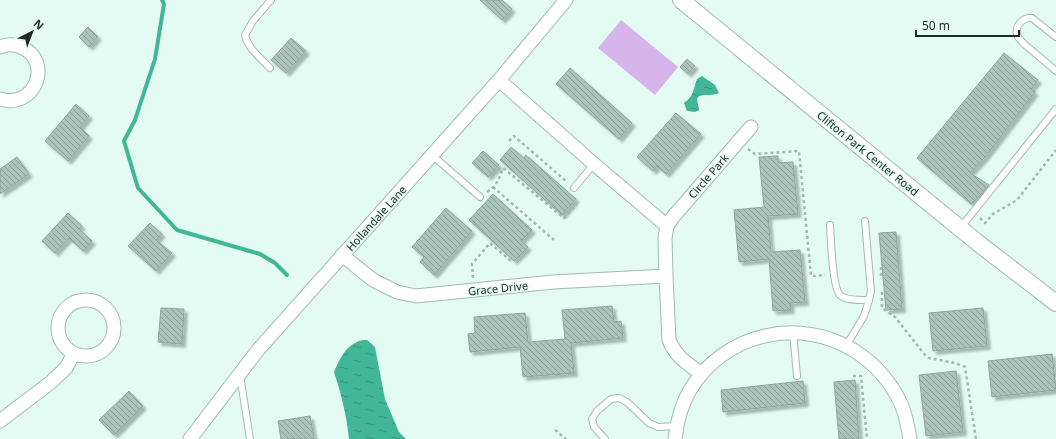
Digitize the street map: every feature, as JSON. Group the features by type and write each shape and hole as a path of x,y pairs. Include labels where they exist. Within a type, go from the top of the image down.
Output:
{"street":[{"name":"Hollandale Lane","path":"190,439 258,350 499,80 566,0"},
{"name":"Clifton Park Center Road","path":"687,2 960,228 1056,303"},
{"path":"0,47 10,45 17,46 28,51 38,68 36,84 25,97 9,101 0,99"},
{"path":"499,80 667,226 665,238 669,340 680,358 702,374"},
{"name":"Circle Park","path":"667,226 750,126"},
{"name":"Grace Drive","path":"342,255 373,280 397,292 416,296 553,282 666,276"},
{"path":"82,301 97,303 104,307 113,320 113,336 104,349 97,353 90,356 74,353 62,342 59,335 58,328 63,313 74,303 82,301"},
{"path":"675,439 676,426 682,407 690,390 716,359 752,339 772,334 793,332 829,338 863,356 878,370 891,386 901,404 910,439"},
{"path":"0,421 50,383 66,368 74,353"}],"lane":[{"path":"270,0 253,21 245,35 246,41 250,47 270,68"},
{"path":"1056,37 1032,18 1023,20 1017,28 1018,38 1056,71"},
{"path":"960,228 1056,109"},
{"path":"432,155 480,197"},
{"path":"574,188 594,164"},
{"path":"846,346 864,316 871,291 865,222"},
{"path":"830,226 834,274 836,288 840,296 846,299 869,300"},
{"path":"793,332 797,376"},
{"path":"240,374 250,439"},
{"path":"605,439 594,427 592,419 611,399 619,398 627,402 649,423 658,427 676,426"}],"path":[{"path":"509,141 514,136 574,188"},
{"path":"738,141 755,154 799,151 811,276 834,274"},
{"path":"973,213 985,223 993,214 1016,200 1056,150"},
{"path":"480,197 497,184 503,168 564,218 577,204"},
{"path":"493,187 554,240"},
{"path":"474,290 472,264 490,243 511,261"},
{"path":"881,267 881,281"},
{"path":"882,288 882,308 895,317 925,355 929,358 954,363 965,367 976,439"},
{"path":"854,376 861,376 867,439"},
{"path":"556,430 566,439"}],"shaded area":[{"path":"621,20 678,67 655,95 598,48"}],"water":[{"path":"702,76 715,85 719,93 699,96 697,99 699,110 695,112 687,111 684,103 694,90 697,79"},
{"path":"367,340 375,347 385,399 399,432 406,439 349,439 347,422 334,372 340,359 349,347 359,341"}],"building":[{"path":"480,0 502,0 512,9 502,20"},
{"path":"88,27 98,37 89,47 79,37"},
{"path":"291,38 306,51 286,73 271,60"},
{"path":"1004,53 1038,80 1031,89 1035,92 985,157 970,173 989,185 971,204 917,158"},
{"path":"687,59 695,66 688,74 680,67"},
{"path":"570,68 632,123 619,139 556,84"},
{"path":"76,104 89,116 80,127 89,136 68,161 45,141"},
{"path":"676,113 701,134 666,174 657,166 653,171 637,157"},
{"path":"511,147 524,158 526,155 576,199 562,215 500,160"},
{"path":"483,151 499,165 488,177 472,163"},
{"path":"778,156 778,163 793,162 798,214 768,216 771,252 800,250 805,302 790,303 791,310 773,311 769,259 739,262 734,210 764,207 759,157"},
{"path":"17,157 29,174 0,194 0,169"},
{"path":"493,194 532,230 521,241 528,247 514,261 469,220"},
{"path":"446,208 472,231 434,275 420,262 424,257 412,247"},
{"path":"68,213 82,226 79,229 92,241 83,251 69,238 55,253 42,241"},
{"path":"150,223 162,234 156,240 172,253 156,271 128,246"},
{"path":"896,232 902,309 886,310 879,233"},
{"path":"612,306 614,322 621,321 623,338 571,343 574,373 523,377 520,347 470,352 468,334 475,333 474,317 525,313 528,342 565,339 562,310"},
{"path":"161,308 184,309 182,344 158,342"},
{"path":"983,308 987,346 933,351 929,313"},
{"path":"1052,354 1056,390 992,397 988,361"},
{"path":"956,371 963,432 926,436 919,375"},
{"path":"855,380 859,439 839,439 834,382"},
{"path":"803,381 805,403 723,412 721,390"},
{"path":"129,391 143,406 114,435 99,420"},
{"path":"310,416 314,439 281,439 278,421"}],"waterway":[{"path":"162,0 164,4 155,59 135,120 124,141 138,188 177,230 260,254 275,263 287,275"}]}
